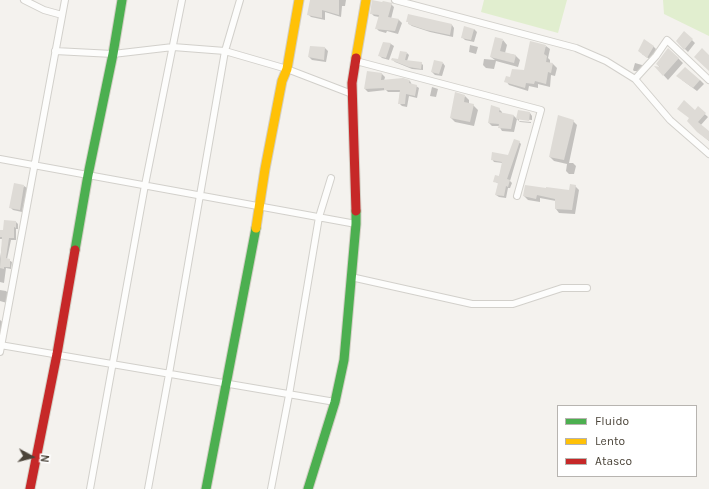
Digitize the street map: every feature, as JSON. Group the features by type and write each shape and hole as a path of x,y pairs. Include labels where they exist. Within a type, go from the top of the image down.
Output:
{"street":[{"path":"24,0 44,10 62,15"},
{"path":"0,352 65,0"},
{"path":"30,489 57,354 88,175 113,54 122,0"},
{"path":"90,489 145,185 182,0"},
{"path":"148,489 201,195 225,51 240,0"},
{"path":"206,489 260,206 265,169 282,81 287,69 299,0"},
{"path":"308,489 334,402 344,360 356,224 352,83 366,0"},
{"path":"395,0 576,48 606,61 635,79 670,120 709,154"},
{"path":"635,79 656,56 667,40 709,80"},
{"path":"55,51 113,54 173,48 225,51 287,69 352,94"},
{"path":"356,61 541,110 517,196"},
{"path":"0,166 0,159 356,224"},
{"path":"271,489 289,395 319,217 331,178"},
{"path":"351,277 472,304 513,304 562,288 587,288"},
{"path":"1,345 334,402"}],"green space":[{"path":"484,0 567,0 558,33 481,12"},
{"path":"663,0 709,0 709,36 664,14"}],"building":[{"path":"310,0 339,0 339,15 322,10 322,18 307,15"},
{"path":"372,0 392,3 388,17 399,19 395,31 375,29 379,15 370,14"},
{"path":"408,14 452,24 450,35 426,30 408,24 408,22 406,22"},
{"path":"464,26 474,29 471,40 461,38"},
{"path":"684,31 693,39 684,50 676,41"},
{"path":"495,37 503,39 500,51 516,55 514,63 490,57"},
{"path":"644,39 654,46 647,58 638,51"},
{"path":"530,41 546,45 544,54 547,56 546,62 553,63 551,73 548,72 546,84 535,81 534,84 526,83 525,88 504,82 506,76 510,77 512,69 524,70"},
{"path":"383,42 391,43 386,58 378,56"},
{"path":"310,46 325,47 324,60 308,57"},
{"path":"668,48 679,58 663,76 654,66 660,67 656,64"},
{"path":"702,48 709,55 709,71 694,57"},
{"path":"400,51 407,52 405,60 422,62 421,69 409,67 391,60 392,58 398,59"},
{"path":"434,60 443,62 439,74 431,72"},
{"path":"685,67 700,80 693,88 676,76"},
{"path":"367,71 382,73 381,80 403,78 410,80 409,83 417,85 415,96 406,94 405,104 398,104 400,90 384,90 384,88 364,89"},
{"path":"455,92 465,95 464,102 474,104 470,122 450,118"},
{"path":"684,100 695,110 698,106 706,113 698,122 709,131 709,141 697,132 687,121 689,118 677,109"},
{"path":"491,105 500,108 499,112 514,115 511,129 498,128 499,124 488,123"},
{"path":"518,110 530,112 529,121 516,119"},
{"path":"558,115 574,120 564,160 549,157"},
{"path":"514,139 520,141 507,179 510,180 508,187 506,186 504,196 495,195 498,183 493,182 495,175 499,176 502,162 491,160 492,152 508,155"},
{"path":"14,183 24,185 20,210 9,208"},
{"path":"570,184 576,185 572,210 555,209 555,199 537,195 536,199 523,196 525,185 569,190"},
{"path":"4,220 16,221 16,228 14,227 14,238 9,238 6,258 10,259 10,267 4,267 4,269 0,268 2,237 0,237 0,230 3,230"}],"traffic: fast":[{"path":"75,250 122,0"},
{"path":"308,489 335,402 344,360 356,211"},
{"path":"206,489 256,228"}],"traffic: slow":[{"path":"256,228 265,169 282,81 287,69 299,0"},
{"path":"356,58 366,0"}],"traffic: jam":[{"path":"356,58 352,83 356,211"},
{"path":"30,489 57,354 75,250"}]}
